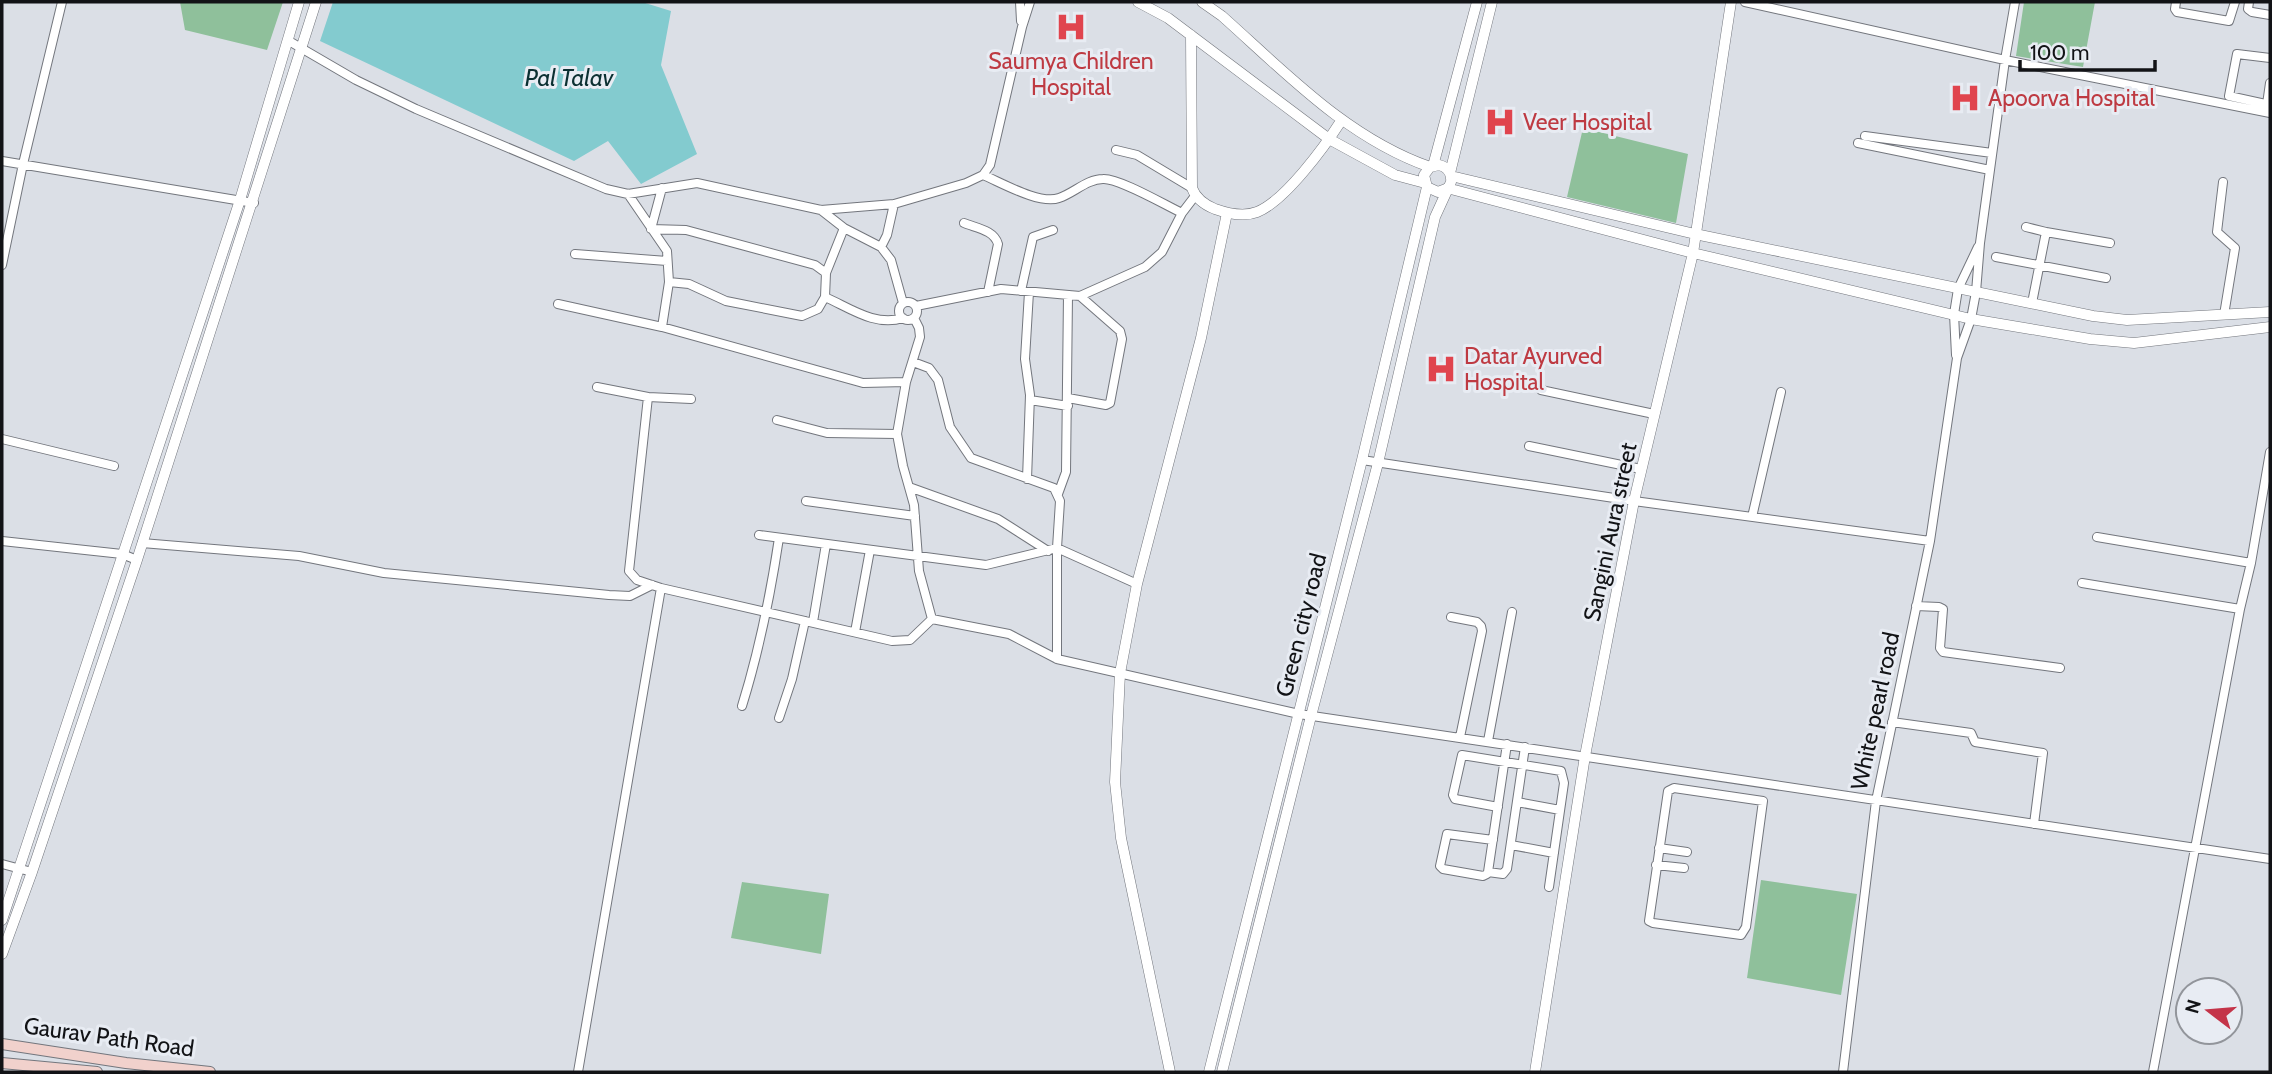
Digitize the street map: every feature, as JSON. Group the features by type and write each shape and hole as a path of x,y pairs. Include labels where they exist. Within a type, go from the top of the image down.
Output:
{"main road":[{"name":"Gaurav Path Road","path":"2,1044 126,1063 210,1072"},
{"name":"Gaurav Path Road","path":"2,1063 97,1072"}],"street":[{"path":"2,265 62,2"},
{"path":"2,920 240,200 299,2"},
{"path":"2,954 137,560 316,2"},
{"path":"1020,2 1022,27"},
{"path":"289,41 356,80 416,109 591,184 628,194 682,184 708,184 821,210 894,204 984,175 990,165 1030,2"},
{"path":"1138,2 1168,18 1329,139 1395,175 1438,192 1447,189 1693,253 1971,318 2111,343 2134,343 2270,327"},
{"path":"1202,2 1222,16 1341,121 1400,155 1431,166 1443,166 1450,174 1695,234 1958,289 2127,320 2270,312"},
{"path":"1426,185 1424,175 1431,166 1477,2"},
{"path":"1447,189 1492,2"},
{"name":"Sangini Aura street","path":"1535,1072 1585,756 1634,501 1693,253 1731,2"},
{"path":"1745,2 2005,60 2270,113"},
{"path":"1956,358 1971,318 1976,292 1992,153 2015,2"},
{"path":"2176,2 2175,9 2178,12 2229,21 2235,2"},
{"path":"2249,2 2250,12 2270,15"},
{"path":"916,306 1001,289 1080,296 1145,267 1162,251 1194,192 1191,35"},
{"path":"2270,58 2237,54 2229,96 2269,104 2270,83"},
{"path":"1116,150 1137,155 1194,192 1210,207 1245,215 1258,211 1280,197 1341,121"},
{"path":"1866,136 1992,153"},
{"path":"1858,143 1990,170"},
{"path":"2,161 254,202"},
{"path":"984,175 1025,193 1047,199 1060,198 1093,181 1108,179 1182,213"},
{"path":"2222,182 2217,232 2235,248 2224,315"},
{"name":"Green city road","path":"1209,1072 1362,460 1426,185"},
{"path":"651,229 663,188"},
{"name":"Green city road","path":"1222,1072 1311,716 1378,463 1435,218 1447,189"},
{"path":"628,194 667,251 669,282 662,327"},
{"path":"881,247 887,235 894,204"},
{"path":"821,210 844,228 881,247 891,260 903,303 899,311 903,318"},
{"path":"1170,1072 1121,838 1115,782 1120,673 1137,584 1202,338 1227,213"},
{"path":"964,223 996,238 998,244 988,292"},
{"path":"669,282 689,284 726,301 802,316 818,309 825,297 826,273 844,228"},
{"path":"2025,228 2110,243"},
{"path":"651,229 686,230 815,265 826,273"},
{"path":"1027,479 1030,400 1025,359 1025,291 1032,237 1053,230"},
{"path":"2032,303 2046,232"},
{"path":"1956,358 1954,314 1958,289 1980,243"},
{"path":"575,254 667,261"},
{"path":"1996,257 2106,278"},
{"path":"1058,494 1066,472 1068,295"},
{"path":"1030,400 1105,405 1110,403 1122,339 1116,326 1080,296"},
{"path":"825,297 870,318 892,322 914,318 916,306 912,302 903,303"},
{"path":"558,304 662,327 863,383 906,382"},
{"path":"914,318 919,328 919,337 906,382 897,434 915,516 919,570 932,619"},
{"name":"White pearl road","path":"1843,1072 1876,801 1930,541 1956,358"},
{"path":"913,362 929,368 938,380 950,427 971,458 1054,488 1058,494 1060,500 1052,550 1057,659"},
{"path":"597,387 648,397 691,399"},
{"path":"1541,390 1654,414"},
{"path":"1752,517 1781,392"},
{"path":"648,397 629,571 636,580 712,601 891,641 910,640 932,619"},
{"path":"777,420 827,433 897,434"},
{"path":"2,439 114,466"},
{"path":"1529,446 1641,470"},
{"path":"2154,1072 2270,452"},
{"path":"1362,460 1634,501 1930,541"},
{"path":"909,487 998,519 1052,550 1137,584"},
{"path":"806,501 915,516"},
{"path":"759,535 986,565 1052,550"},
{"path":"2097,537 2251,562"},
{"path":"742,706 759,653 779,538"},
{"path":"2,541 122,554 137,560"},
{"path":"142,544 299,556 384,573 609,595 630,596 656,586"},
{"path":"779,718 809,622 826,544"},
{"path":"855,632 870,550"},
{"path":"2082,583 2240,609"},
{"path":"578,1072 656,586"},
{"path":"1916,606 1944,609 1940,648 1943,652 2060,668"},
{"path":"1488,741 1513,612"},
{"path":"1451,617 1477,622 1482,631 1460,737"},
{"path":"932,619 1009,634 1057,659 1298,714 2270,859"},
{"path":"1892,722 1971,733 1975,742 2041,752 2043,755 2034,824"},
{"path":"1493,839 1447,834 1440,864 1443,869 1483,876 1488,872 1505,761 1507,744"},
{"path":"1488,872 1506,872 1525,747"},
{"path":"1498,807 1459,801 1453,795 1462,755 1561,771 1564,783 1549,887"},
{"path":"1698,791 1700,774"},
{"path":"1669,789 1763,802 1743,934 1650,923 1648,918 1659,848 1669,789"},
{"path":"1517,802 1560,810"},
{"path":"1511,845 1554,853"},
{"path":"1659,848 1687,852"},
{"path":"2,864 32,872"},
{"path":"1656,865 1684,868"}],"green space":[{"path":"180,2 283,2 267,50 185,30"},
{"path":"2024,2 2095,2 2083,67 2016,56"},
{"path":"1583,128 1688,154 1676,223 1567,197"},
{"path":"1761,880 1857,894 1841,995 1747,978"},
{"path":"742,882 829,894 821,954 731,938"}],"water":[{"name":"Pal Talav","path":"333,2 642,2 671,11 661,65 697,154 641,184 608,141 574,161 320,41"}],"place":[{"name":"Saumya Children Hospital","path":"1071,27"},
{"name":"Apoorva Hospital","path":"1965,98"},
{"name":"Veer Hospital","path":"1500,122"},
{"name":"Datar Ayurved Hospital","path":"1441,369"}]}
